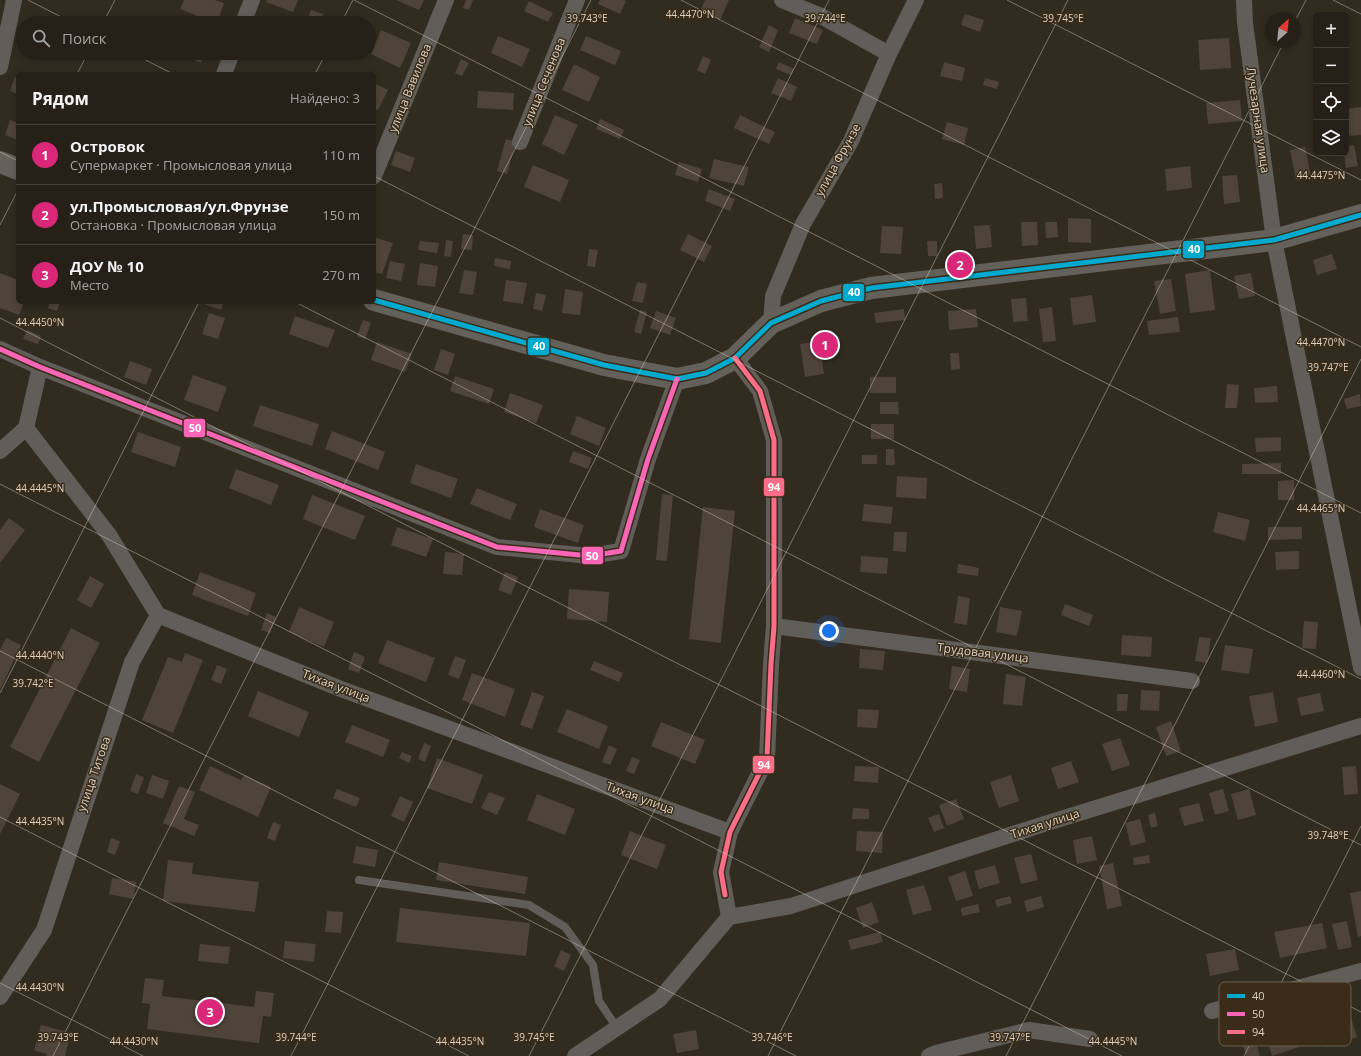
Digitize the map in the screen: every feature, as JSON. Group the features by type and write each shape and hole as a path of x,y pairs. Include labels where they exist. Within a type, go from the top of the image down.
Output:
{"street":[{"path":"0,67 14,0"},
{"path":"246,16 252,0"},
{"name":"улица Вавилова","path":"376,171 446,0"},
{"name":"улица Сеченова","path":"520,142 577,0"},
{"path":"782,0 821,16 889,54"},
{"name":"улица Фрунзе","path":"771,323 773,296 803,224 851,141 889,54 916,0"},
{"name":"Лучезарная улица","path":"1244,0 1245,23 1274,240 1361,668"},
{"path":"225,72 229,60"},
{"path":"0,162 16,168"},
{"path":"376,301 604,365 677,379 706,373 736,358 771,323 821,301 871,288 1274,240 1361,215"},
{"path":"0,348 40,367 497,547 590,556 621,551 648,459 677,379"},
{"path":"575,1056 660,999 729,917 720,872 730,832 767,758 774,626 774,440 760,391 736,358"},
{"path":"0,451 26,428 40,367"},
{"path":"26,428 109,535 158,615"},
{"name":"Тихая улица","path":"158,615 341,689 730,832"},
{"name":"улица Титова","path":"0,998 44,930 132,662 158,615"},
{"name":"Трудовая улица","path":"774,626 1192,681"},
{"name":"Тихая улица","path":"729,917 791,906 1041,825 1361,726"},
{"path":"1320,982 1361,971"},
{"path":"1212,1011 1219,1009"},
{"path":"929,1056 1029,1030 1090,1039"}],"lane":[{"path":"359,880 529,905 565,927 593,965 599,1001 617,1028"}],"building":[{"path":"184,0 215,0 224,3 219,16 198,16 180,9"},
{"path":"267,0 298,0 293,12 266,2"},
{"path":"396,0 424,0 419,10"},
{"path":"466,0 473,0 469,10 463,8"},
{"path":"600,0 626,1 620,14 598,4"},
{"path":"705,0 729,0 720,20 700,11"},
{"path":"529,1 553,13 548,22 524,11"},
{"path":"311,10 323,14 322,16 309,16"},
{"path":"965,14 984,20 980,32 961,25"},
{"path":"795,18 823,30 817,44 789,33"},
{"path":"769,25 778,30 769,52 759,47"},
{"path":"381,30 411,43 400,68 376,56 376,42"},
{"path":"498,36 530,49 522,67 491,53"},
{"path":"586,36 621,51 615,65 580,50"},
{"path":"1229,38 1231,68 1200,70 1198,40"},
{"path":"703,56 711,60 705,74 697,70"},
{"path":"461,59 469,63 462,76 455,73"},
{"path":"194,60 202,60 201,63"},
{"path":"779,62 794,69 791,75 776,69"},
{"path":"944,62 965,68 962,81 940,76"},
{"path":"574,64 600,77 589,102 562,90"},
{"path":"15,77 16,77 16,93 10,91"},
{"path":"778,78 797,87 791,101 771,93"},
{"path":"985,78 999,82 997,89 983,85"},
{"path":"376,84 388,90 378,110 376,109"},
{"path":"478,91 514,93 513,110 477,108"},
{"path":"1240,100 1242,121 1208,124 1206,103"},
{"path":"1361,107 1361,135 1349,136 1349,109"},
{"path":"555,115 578,125 564,155 542,144"},
{"path":"740,115 775,132 769,144 734,128"},
{"path":"600,119 624,130 620,139 596,129"},
{"path":"10,120 16,122 16,139 5,135"},
{"path":"947,122 968,128 964,145 942,139"},
{"path":"506,139 516,142 507,174 497,171"},
{"path":"1354,145 1358,166 1346,168 1344,156 1349,156 1349,146"},
{"path":"1305,147 1311,177 1296,180 1290,150"},
{"path":"396,151 415,158 410,172 391,165"},
{"path":"714,159 749,167 744,186 709,178"},
{"path":"679,162 702,169 698,182 675,175"},
{"path":"533,165 569,180 560,202 524,187"},
{"path":"1190,166 1192,188 1167,191 1165,169"},
{"path":"1237,175 1240,202 1224,204 1222,176"},
{"path":"942,183 943,198 935,199 934,184"},
{"path":"709,189 735,199 730,211 705,201"},
{"path":"1068,218 1091,219 1091,243 1068,242"},
{"path":"1021,222 1037,222 1038,245 1022,246"},
{"path":"1045,222 1057,222 1058,237 1046,238"},
{"path":"990,225 992,247 976,249 974,226"},
{"path":"882,226 903,227 901,254 880,253"},
{"path":"463,234 473,235 472,250 461,249"},
{"path":"688,234 712,246 704,262 680,250"},
{"path":"376,238 393,243 382,274 376,272"},
{"path":"446,240 453,241 451,257 444,256"},
{"path":"420,241 439,243 437,253 418,250"},
{"path":"927,241 937,241 937,256 928,256"},
{"path":"589,249 598,250 595,267 587,266"},
{"path":"1332,254 1337,269 1317,275 1313,260"},
{"path":"495,258 511,261 510,269 494,266"},
{"path":"390,261 405,264 401,281 386,278"},
{"path":"420,263 438,266 435,287 417,285"},
{"path":"464,270 477,272 473,295 459,293"},
{"path":"1210,270 1215,310 1190,313 1185,274"},
{"path":"0,273 16,279 16,304 23,304 19,315 0,308"},
{"path":"1251,273 1255,296 1239,299 1234,276"},
{"path":"1171,279 1176,311 1160,314 1154,281"},
{"path":"506,280 527,283 523,304 503,301"},
{"path":"637,282 647,284 643,303 632,301"},
{"path":"565,289 583,292 580,315 562,313"},
{"path":"536,293 546,295 542,311 533,309"},
{"path":"1092,295 1096,322 1073,325 1070,298"},
{"path":"1026,298 1028,321 1013,322 1011,299"},
{"path":"49,304 59,304 57,311 48,308"},
{"path":"204,304 222,304 221,310"},
{"path":"1052,307 1056,341 1043,342 1039,309"},
{"path":"904,309 905,320 876,323 874,313"},
{"path":"976,309 978,327 949,330 948,311"},
{"path":"640,310 647,312 641,334 634,332"},
{"path":"656,311 676,318 670,335 650,328"},
{"path":"209,313 225,318 218,339 202,334"},
{"path":"295,316 335,330 328,348 289,334"},
{"path":"1178,317 1180,332 1149,335 1147,321"},
{"path":"363,320 371,323 365,339 357,336"},
{"path":"27,330 41,336 38,344 23,339"},
{"path":"819,341 824,374 805,377 800,344"},
{"path":"377,342 412,354 405,372 371,360"},
{"path":"441,349 455,354 448,375 434,370"},
{"path":"950,353 959,353 960,369 951,370"},
{"path":"130,361 152,369 146,385 124,377"},
{"path":"193,375 227,387 218,412 184,400"},
{"path":"455,376 494,389 489,404 450,391"},
{"path":"870,377 896,377 896,393 870,393"},
{"path":"1227,384 1239,385 1237,408 1225,408"},
{"path":"1277,386 1278,402 1255,403 1254,388"},
{"path":"510,393 543,405 536,423 504,412"},
{"path":"1360,394 1361,406 1347,409 1344,399"},
{"path":"880,402 898,402 899,414 880,414"},
{"path":"260,405 319,424 312,446 253,426"},
{"path":"577,416 606,428 599,446 570,434"},
{"path":"871,424 894,424 894,439 871,439"},
{"path":"332,431 385,452 378,470 325,449"},
{"path":"138,432 181,447 175,467 131,452"},
{"path":"1281,437 1281,451 1256,452 1255,438"},
{"path":"886,449 894,449 895,465 886,465"},
{"path":"573,451 592,458 588,469 569,462"},
{"path":"862,455 877,455 877,464 862,464"},
{"path":"1281,463 1281,474 1242,474 1242,464"},
{"path":"416,464 458,479 451,498 410,483"},
{"path":"236,469 279,485 271,505 229,488"},
{"path":"897,476 927,478 926,499 896,497"},
{"path":"1294,480 1294,500 1278,500 1278,481"},
{"path":"477,488 517,504 510,520 470,504"},
{"path":"662,494 673,495 667,561 656,560"},
{"path":"312,495 365,516 355,540 303,519"},
{"path":"864,504 893,507 891,524 862,521"},
{"path":"703,507 735,511 721,643 689,639"},
{"path":"540,509 584,525 578,543 534,527"},
{"path":"1218,512 1250,520 1245,541 1213,532"},
{"path":"9,518 25,530 0,563 0,530"},
{"path":"397,527 433,539 426,557 391,545"},
{"path":"1268,527 1302,527 1302,539 1268,540"},
{"path":"894,532 907,532 906,552 893,551"},
{"path":"1299,551 1299,569 1276,570 1275,552"},
{"path":"445,552 464,554 462,575 443,574"},
{"path":"861,556 888,558 887,574 860,572"},
{"path":"958,564 979,568 978,576 957,573"},
{"path":"200,572 256,593 248,616 192,595"},
{"path":"505,572 518,577 511,595 498,590"},
{"path":"90,576 104,584 91,608 77,600"},
{"path":"569,589 609,592 607,622 567,619"},
{"path":"958,596 970,598 967,625 954,623"},
{"path":"1065,604 1093,615 1089,626 1061,615"},
{"path":"299,607 334,622 324,647 289,632"},
{"path":"1000,607 1022,611 1017,636 996,632"},
{"path":"267,613 276,617 270,633 261,630"},
{"path":"1304,621 1318,622 1316,649 1302,648"},
{"path":"71,628 100,643 39,762 10,747"},
{"path":"1122,635 1152,637 1151,657 1121,655"},
{"path":"1199,637 1211,638 1207,663 1195,661"},
{"path":"6,638 21,645 0,690 0,650"},
{"path":"387,640 435,658 426,682 378,663"},
{"path":"1225,645 1253,649 1249,674 1221,670"},
{"path":"860,649 885,651 883,670 859,668"},
{"path":"354,652 365,657 359,673 348,669"},
{"path":"185,653 203,660 173,733 142,720 168,657 182,662"},
{"path":"455,656 466,660 459,679 448,675"},
{"path":"594,661 623,673 619,682 590,670"},
{"path":"217,665 227,669 221,684 211,680"},
{"path":"952,666 970,669 967,692 949,689"},
{"path":"472,673 515,689 505,717 462,700"},
{"path":"1006,674 1026,677 1022,706 1003,704"},
{"path":"1141,690 1160,691 1159,711 1140,710"},
{"path":"258,691 309,712 299,737 248,716"},
{"path":"532,692 544,696 532,729 520,725"},
{"path":"1273,692 1278,722 1255,727 1249,696"},
{"path":"1320,693 1324,711 1301,716 1297,698"},
{"path":"1117,694 1128,694 1127,711 1117,711"},
{"path":"567,709 608,726 599,749 557,732"},
{"path":"858,709 879,710 877,728 857,727"},
{"path":"1171,721 1181,751 1166,756 1156,727"},
{"path":"661,722 705,740 695,764 651,746"},
{"path":"352,725 390,740 383,757 345,742"},
{"path":"1120,738 1130,765 1112,771 1102,744"},
{"path":"424,743 431,746 425,762 418,759"},
{"path":"609,745 617,749 610,765 602,762"},
{"path":"402,752 412,756 409,763 399,758"},
{"path":"632,757 640,760 634,774 626,771"},
{"path":"437,758 483,775 472,804 427,788"},
{"path":"1071,761 1079,782 1058,789 1051,768"},
{"path":"210,766 241,780 244,775 271,787 258,817 199,790"},
{"path":"855,766 879,767 878,783 854,781"},
{"path":"1356,766 1358,794 1344,795 1342,767"},
{"path":"136,774 144,777 138,794 130,791"},
{"path":"152,775 169,781 163,799 146,793"},
{"path":"1011,775 1019,801 999,808 990,782"},
{"path":"0,784 20,794 0,834"},
{"path":"179,786 195,792 184,819 199,825 194,836 163,823"},
{"path":"337,789 360,798 356,807 333,798"},
{"path":"1223,789 1229,811 1215,815 1209,793"},
{"path":"1249,789 1256,815 1238,820 1231,794"},
{"path":"489,792 505,798 497,815 481,808"},
{"path":"537,794 575,809 565,835 527,820"},
{"path":"400,796 413,802 404,822 391,816"},
{"path":"956,799 964,819 947,826 939,805"},
{"path":"1199,803 1204,821 1184,826 1179,808"},
{"path":"853,808 869,809 869,819 852,819"},
{"path":"1155,813 1158,826 1151,828 1148,815"},
{"path":"939,814 944,828 934,832 928,818"},
{"path":"1140,819 1146,842 1131,846 1125,823"},
{"path":"273,822 281,825 275,841 267,838"},
{"path":"630,831 666,845 657,869 621,855"},
{"path":"857,831 883,832 882,853 856,851"},
{"path":"1092,836 1097,860 1077,864 1073,840"},
{"path":"111,838 120,841 115,855 107,852"},
{"path":"356,846 378,850 375,867 353,863"},
{"path":"1031,854 1038,880 1021,884 1014,858"},
{"path":"1149,855 1150,863 1134,865 1133,858"},
{"path":"168,860 193,863 192,874 259,882 255,912 163,901"},
{"path":"439,862 528,877 525,894 436,880"},
{"path":"1113,863 1122,906 1107,909 1099,866"},
{"path":"995,865 1000,883 979,889 974,871"},
{"path":"965,871 973,896 956,901 948,877"},
{"path":"112,878 136,882 133,899 109,894"},
{"path":"924,885 932,910 913,915 906,890"},
{"path":"1361,891 1361,936 1358,937 1350,893"},
{"path":"1010,896 1012,903 997,907 995,900"},
{"path":"1041,896 1044,907 1027,912 1024,901"},
{"path":"872,902 879,922 863,928 856,908"},
{"path":"978,904 980,912 962,916 961,908"},
{"path":"400,908 530,923 526,956 396,942"},
{"path":"327,911 343,912 341,933 325,932"},
{"path":"1347,921 1352,947 1338,950 1332,924"},
{"path":"1322,923 1327,948 1280,958 1274,932"},
{"path":"880,932 883,942 851,950 848,940"},
{"path":"285,941 316,944 314,962 283,958"},
{"path":"200,944 230,947 228,964 198,961"},
{"path":"1235,949 1239,970 1210,976 1206,954"},
{"path":"561,950 571,955 564,971 554,966"},
{"path":"145,978 164,980 162,996 254,1007 256,991 274,993 271,1017 263,1016 259,1043 147,1029 150,1004 142,1003"},
{"path":"1351,1018 1357,1037 1351,1039"},
{"path":"41,1025 71,1033 65,1056 46,1056 47,1054 34,1051"},
{"path":"696,1030 699,1049 677,1053 673,1034"},
{"path":"1243,1046 1257,1046 1260,1056 1246,1056"},
{"path":"1269,1046 1302,1046 1272,1056"}],"transit line":[{"name":"40","path":"376,301 604,365 677,379 706,373 735,358 771,323 821,301 871,288 1274,240 1361,215"},
{"name":"50","path":"0,349 40,367 497,547 590,556 621,551 648,459 677,379"},
{"name":"94","path":"725,895 721,872 730,832 767,758 774,626 774,440 760,391 735,358"}],"place":[{"name":"ул.Промысловая/ул.Фрунзе","path":"960,265"},
{"name":"Островок","path":"825,345"},
{"name":"ДОУ № 10","path":"210,1012"}]}
